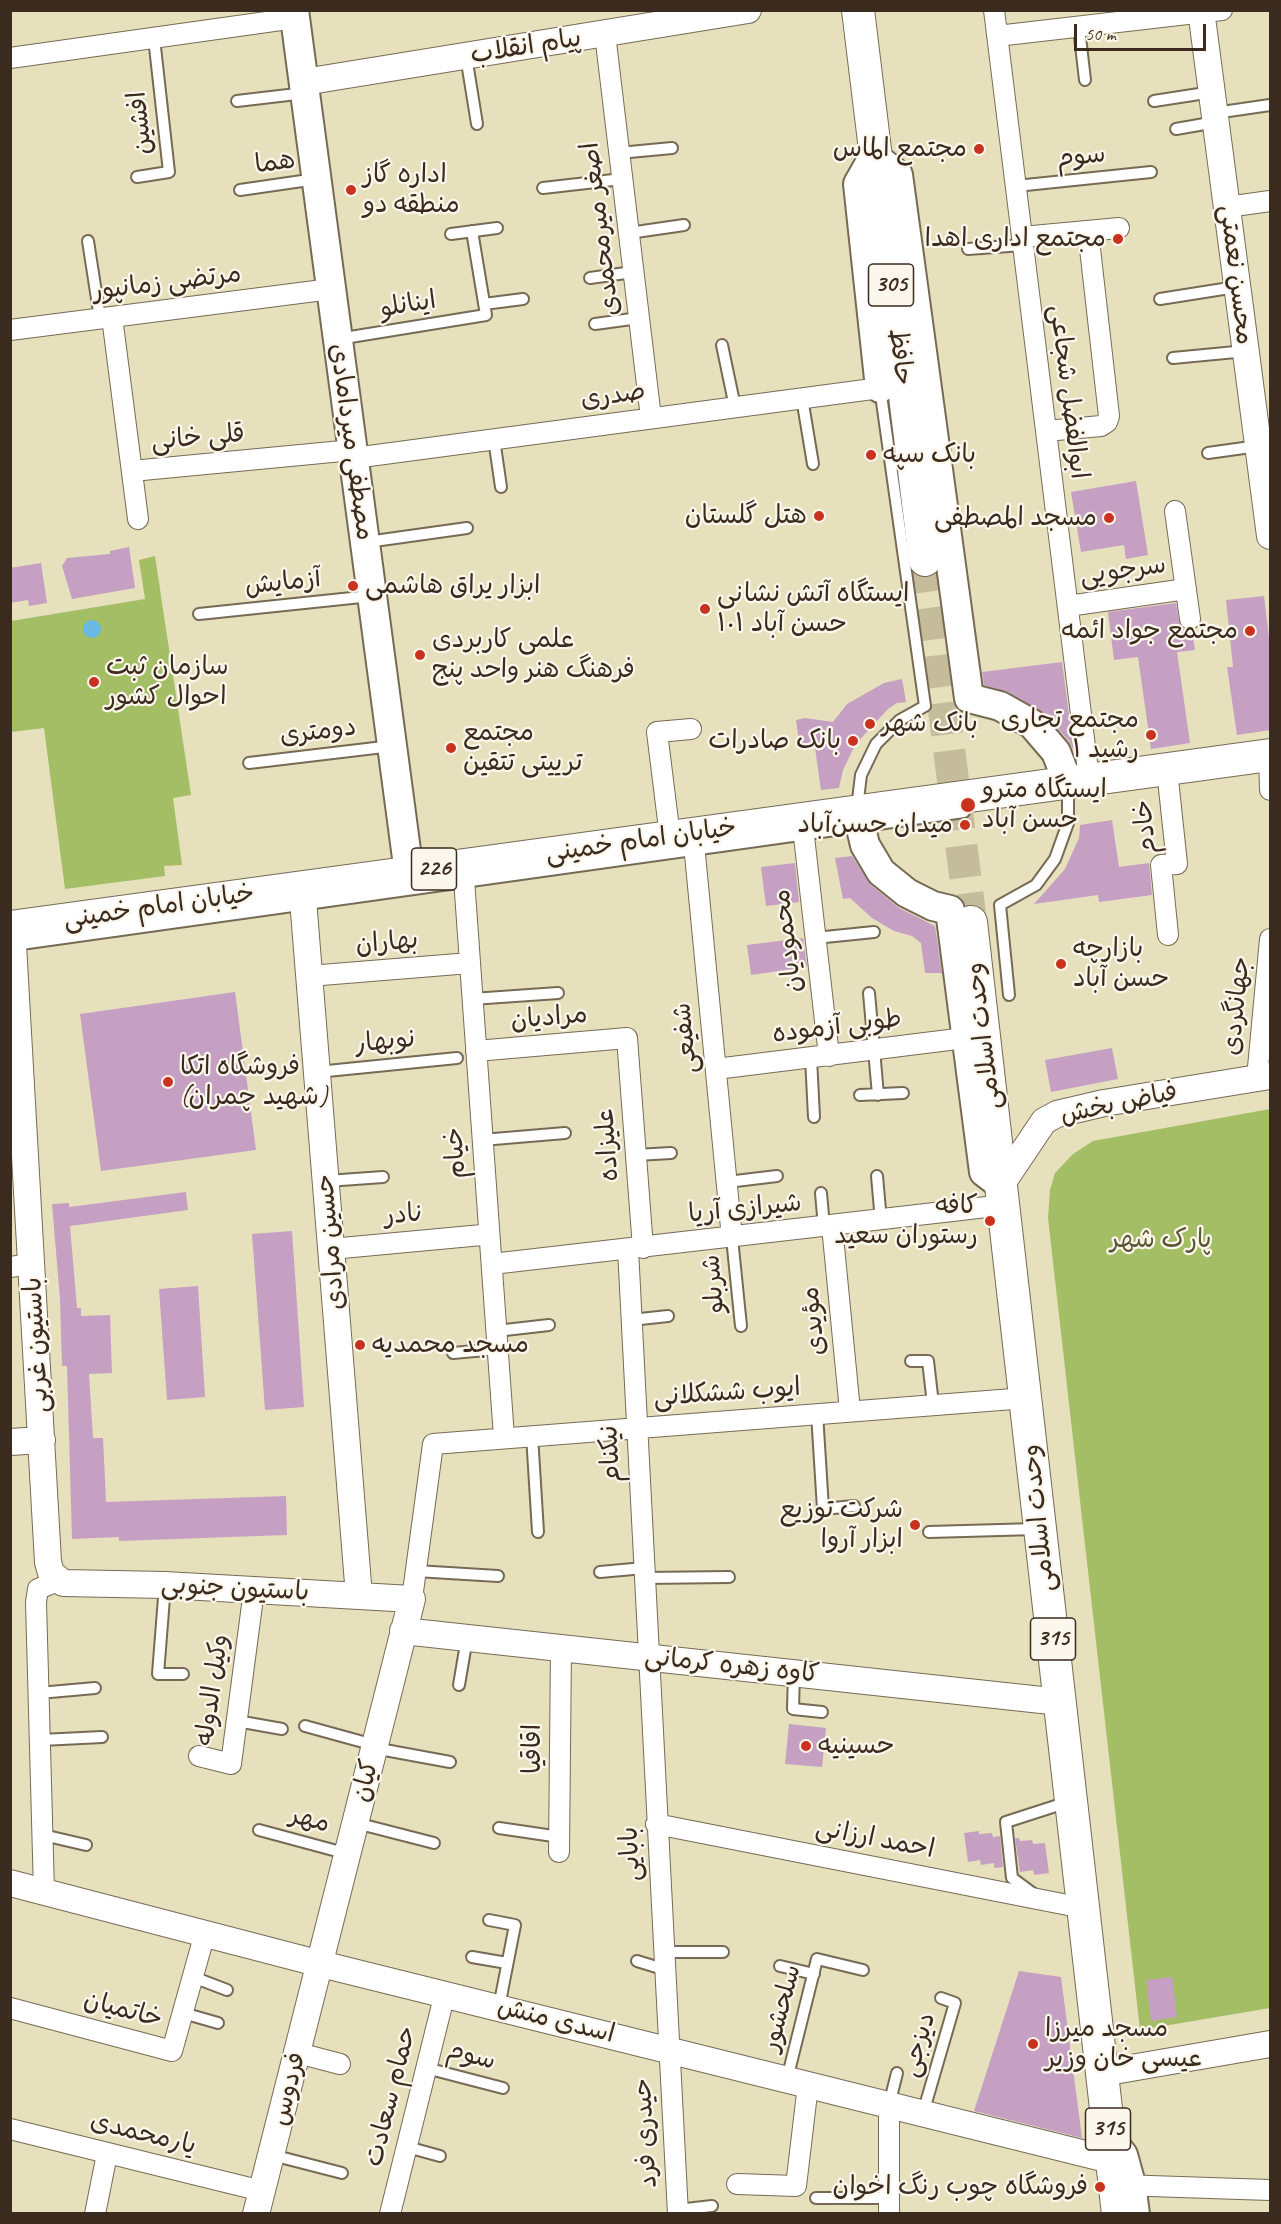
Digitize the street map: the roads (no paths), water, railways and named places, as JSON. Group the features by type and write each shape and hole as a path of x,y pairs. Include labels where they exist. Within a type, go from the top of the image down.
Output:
{"main road":[{"name":"حافظ","path":"858,10 924,560"},
{"name":"مصطفی میردامادی","path":"294,14 409,873"},
{"path":"874,156 858,184 880,388"},
{"name":"305","path":"874,156 898,175 969,698 1000,706 1032,724 1056,752 1075,788"},
{"name":"خیابان امام خمینی","path":"11,936 303,896 409,873 464,874 686,841 859,820 1075,788 1167,770 1270,758"},
{"path":"859,820 864,845 881,872 907,893 961,916 965,1038 984,1172 1003,1195"},
{"name":"وحدت اسلامی","path":"961,916 1003,1195 1102,2073 1112,2183"},
{"path":"1112,2183 1135,2214"}],"street":[{"name":"پیام انقلاب","path":"304,88 466,56 605,34 645,23 748,10"},
{"name":"ابوالفضل شجاعی","path":"994,10 1068,606 1075,788"},
{"path":"997,36 1208,11"},
{"name":"محسن نعمتی","path":"1208,11 1214,109 1270,536"},
{"path":"10,58 154,38 294,14"},
{"name":"اصغر میرمحمدی","path":"605,34 651,418"},
{"path":"1227,207 1270,201"},
{"path":"1022,241 1119,228"},
{"path":"1046,431 1101,426 1107,422 1109,416 1088,231"},
{"name":"مرتضی زمانپور","path":"10,330 331,289"},
{"name":"قلی خانی","path":"106,318 132,471 353,454"},
{"name":"صدری","path":"353,454 494,439 880,388"},
{"path":"132,471 138,519"},
{"path":"1175,511 1190,618"},
{"name":"سرجویی","path":"1068,606 1186,590"},
{"name":"شفیعی","path":"691,729 657,732 686,841 716,1069 732,1238"},
{"path":"1270,758 1270,790"},
{"name":"خادم","path":"1167,770 1177,864 1161,865 1168,935"},
{"name":"محمودیان","path":"803,828 815,938 820,1057"},
{"name":"خیام","path":"464,874 504,1437"},
{"name":"حسین مرادی","path":"303,896 359,1596"},
{"name":"باستیون غربی","path":"11,936 21,1266 42,1440 48,1562 51,1573 58,1581"},
{"name":"جهانگردی","path":"1264,1077 1270,947"},
{"name":"بهاران","path":"309,976 470,963"},
{"name":"مرادیان","path":"476,1051 627,1038"},
{"name":"علیزاده","path":"627,1038 636,1155 636,1249"},
{"name":"طوبی آزموده","path":"716,1069 965,1038"},
{"name":"فیاض بخش","path":"1003,1195 1044,1121 1056,1114 1104,1103 1264,1077"},
{"name":"شیرازی آریا","path":"492,1264 881,1221 1003,1195"},
{"name":"مؤیدی","path":"828,1227 850,1411"},
{"name":"نادر","path":"331,1249 482,1235"},
{"name":"نیکنام","path":"636,1249 631,1320 648,1657"},
{"name":"ایوب ششکلانی","path":"416,1571 434,1443 1026,1398"},
{"path":"10,1442 42,1440"},
{"path":"412,1599 416,1571"},
{"path":"44,1892 37,1594 42,1586 58,1581"},
{"name":"باستیون جنوبی","path":"58,1581 412,1599"},
{"name":"وکیل الدوله","path":"199,1756 231,1764 254,1590"},
{"name":"کیان","path":"321,1964 412,1599"},
{"name":"کاوه زهره کرمانی","path":"403,1631 1060,1702"},
{"name":"اقاقیا","path":"560,1844 561,1647"},
{"name":"بابایی","path":"648,1657 668,2049"},
{"name":"احمد ارزانی","path":"656,1824 1083,1908"},
{"name":"اسدی منش","path":"10,1883 321,1964 923,2113 1112,2183"},
{"name":"خاتمیان","path":"10,2008 172,2051 205,1933"},
{"name":"فردوس","path":"259,2202 321,1964"},
{"name":"حمام سعادت","path":"390,2214 445,1994"},
{"path":"1102,2073 1270,2044"},
{"name":"حیدری فرد","path":"668,2049 677,2212"},
{"path":"298,2053 340,2064"},
{"path":"737,2184 796,2186 797,2082"},
{"path":"888,2206 889,2105"},
{"name":"یارمحمدی","path":"10,2129 107,2154 259,2202"},
{"path":"95,2214 107,2154"},
{"path":"1112,2183 1270,2190"}],"lane":[{"path":"1079,28 1085,80"},
{"name":"افشین","path":"137,177 169,172 154,38"},
{"path":"466,56 477,124"},
{"path":"237,101 304,88"},
{"path":"1154,101 1214,109 1270,105"},
{"path":"1176,129 1214,109"},
{"path":"619,153 672,148"},
{"name":"سوم","path":"1016,186 1151,172"},
{"name":"هما","path":"240,190 316,179"},
{"path":"543,188 622,179"},
{"path":"629,233 684,225"},
{"path":"451,234 497,228"},
{"path":"472,231 485,310"},
{"path":"87,240 106,318"},
{"path":"968,249 1022,241"},
{"path":"590,278 633,272"},
{"path":"1160,299 1238,287"},
{"name":"اینانلو","path":"338,339 485,310 522,299"},
{"path":"595,324 639,318"},
{"path":"722,345 735,407"},
{"path":"1173,358 1246,351"},
{"path":"880,388 925,706 900,720 876,744 861,775 859,820 978,810"},
{"path":"802,398 813,464"},
{"path":"494,439 501,487"},
{"path":"1208,453 1259,446"},
{"path":"365,542 468,528"},
{"name":"آزمایش","path":"199,614 372,596"},
{"name":"دومتری","path":"249,763 392,746"},
{"path":"1118,788 1270,758"},
{"path":"1009,995 1000,905 1036,885 1055,859 1068,823 1075,788"},
{"path":"303,896 464,874"},
{"path":"815,938 874,932"},
{"path":"472,999 558,993"},
{"path":"869,993 878,1095"},
{"path":"813,1117 820,1057"},
{"name":"نوبهار","path":"317,1072 457,1058"},
{"path":"860,1095 903,1093"},
{"path":"483,1140 565,1132"},
{"path":"636,1155 671,1153"},
{"path":"727,1182 777,1176"},
{"path":"878,1176 881,1221"},
{"path":"326,1181 383,1177"},
{"path":"821,1192 828,1227"},
{"name":"شربلو","path":"732,1238 741,1326"},
{"path":"631,1320 668,1316"},
{"path":"453,1353 549,1325"},
{"path":"910,1362 928,1361 933,1404"},
{"path":"817,1413 823,1509 854,1506"},
{"path":"532,1435 537,1532"},
{"path":"928,1532 1040,1529"},
{"path":"416,1571 498,1576"},
{"path":"600,1572 729,1577"},
{"path":"165,1585 158,1674 183,1674"},
{"path":"459,1684 467,1637"},
{"path":"794,1672 793,1709 822,1712"},
{"path":"39,1694 95,1688"},
{"path":"237,1721 282,1729"},
{"path":"305,1726 375,1746 450,1762"},
{"path":"41,1740 102,1737"},
{"path":"1041,1900 1012,1878 1006,1822 1071,1801"},
{"path":"356,1823 434,1843"},
{"path":"499,1828 560,1844"},
{"name":"مهر","path":"260,1830 348,1854"},
{"path":"43,1835 86,1845"},
{"path":"489,1920 515,1925 499,2007"},
{"path":"637,1961 723,1952"},
{"path":"472,1957 507,1963"},
{"name":"سلحشور","path":"797,2082 817,1959 863,1970"},
{"path":"780,1966 814,1974"},
{"path":"193,1977 227,1990"},
{"name":"دیزجی","path":"923,2113 955,2003 940,1998"},
{"path":"183,2013 218,2023"},
{"name":"سوم","path":"426,2068 503,2088"},
{"path":"889,2105 897,2073"},
{"path":"406,2147 440,2156"},
{"path":"272,2155 342,2173"},
{"path":"816,2198 888,2206"},
{"path":"677,2212 712,2206"}],"water":[{"path":"88,620 96,620 101,625 99,636 88,638 83,633 83,625"}],"tunnel":[{"path":"925,560 971,922"}],"place":[{"name":"مجتمع الماس","path":"979,149"},
{"name":"اداره گاز منطقه دو","path":"351,190"},
{"name":"مجتمع اداری اهدا","path":"1118,239"},
{"name":"بانک سپه","path":"871,455"},
{"name":"هتل گلستان","path":"819,516"},
{"name":"مسجد المصطفی","path":"1109,518"},
{"name":"ابزار یراق هاشمی","path":"353,586"},
{"name":"ایستگاه آتش نشانی ۱۰۱ حسن آباد","path":"705,609"},
{"name":"مجتمع جواد ائمه","path":"1250,631"},
{"name":"علمی کاربردی فرهنگ هنر واحد پنج","path":"420,655"},
{"name":"سازمان ثبت احوال کشور","path":"94,682"},
{"name":"بانک شهر","path":"870,724"},
{"name":"مجتمع تجاری رشید ۱","path":"1151,735"},
{"name":"بانک صادرات","path":"853,741"},
{"name":"مجتمع ترییتی تتقین","path":"451,748"},
{"name":"ایستگاه مترو حسن آباد","path":"968,805"},
{"name":"میدان حسن‌آباد","path":"965,825"},
{"name":"بازارچه حسن آباد","path":"1061,964"},
{"name":"فروشگاه اتکا (شهید چمران)","path":"168,1082"},
{"name":"کافه رستوران سعید","path":"990,1221"},
{"name":"مسجد محمدیه","path":"360,1345"},
{"name":"شرکت توزیع ابزار آروا","path":"915,1525"},
{"name":"حسینیه","path":"806,1746"},
{"name":"مسجد میرزا عیسی خان وزیر","path":"1033,2044"},
{"name":"فروشگاه چوب رنگ اخوان","path":"1100,2187"}],"park label":[{"name":"پارک شهر","path":"1161,1240"}]}
